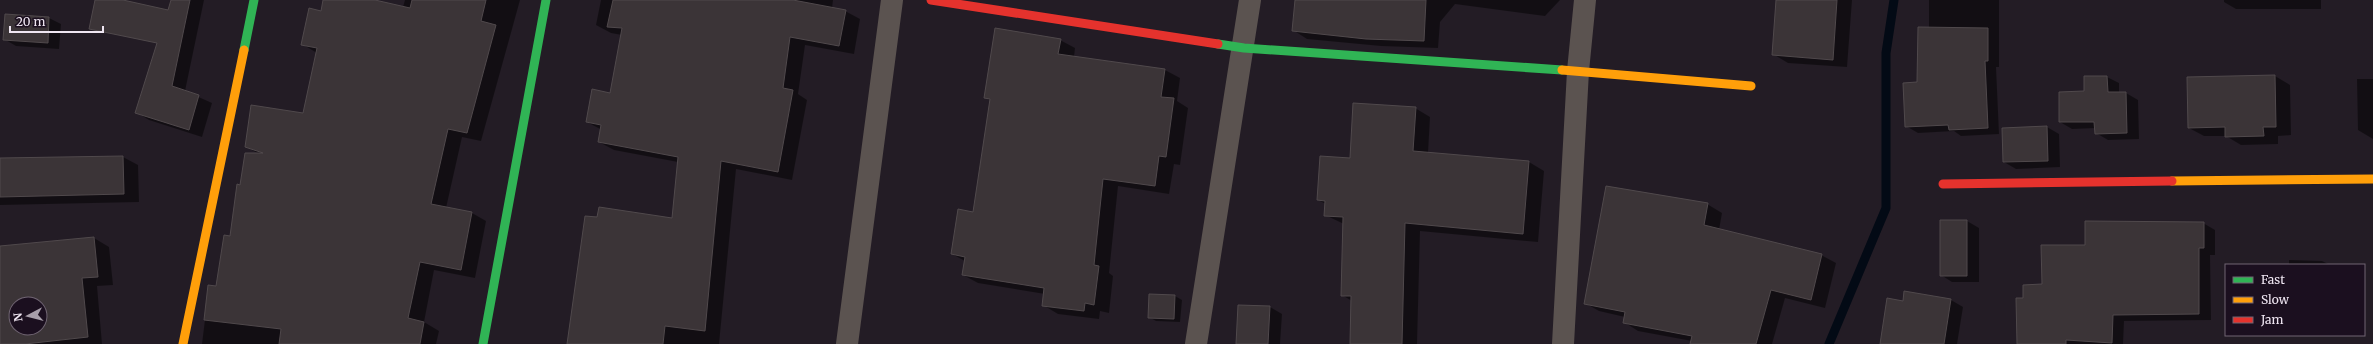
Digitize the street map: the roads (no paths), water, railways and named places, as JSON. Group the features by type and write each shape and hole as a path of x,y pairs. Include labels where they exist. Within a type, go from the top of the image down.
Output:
{"street":[{"path":"183,344 254,0"},
{"path":"483,344 546,0"},
{"path":"847,344 892,0"},
{"path":"931,0 1244,48 1578,71 1751,86"},
{"path":"1196,344 1244,48 1250,0"},
{"path":"1562,344 1578,71 1585,0"},
{"path":"1943,184 2373,179"}],"waterway":[{"path":"1829,344 1886,208 1886,53 1894,0"}]}
